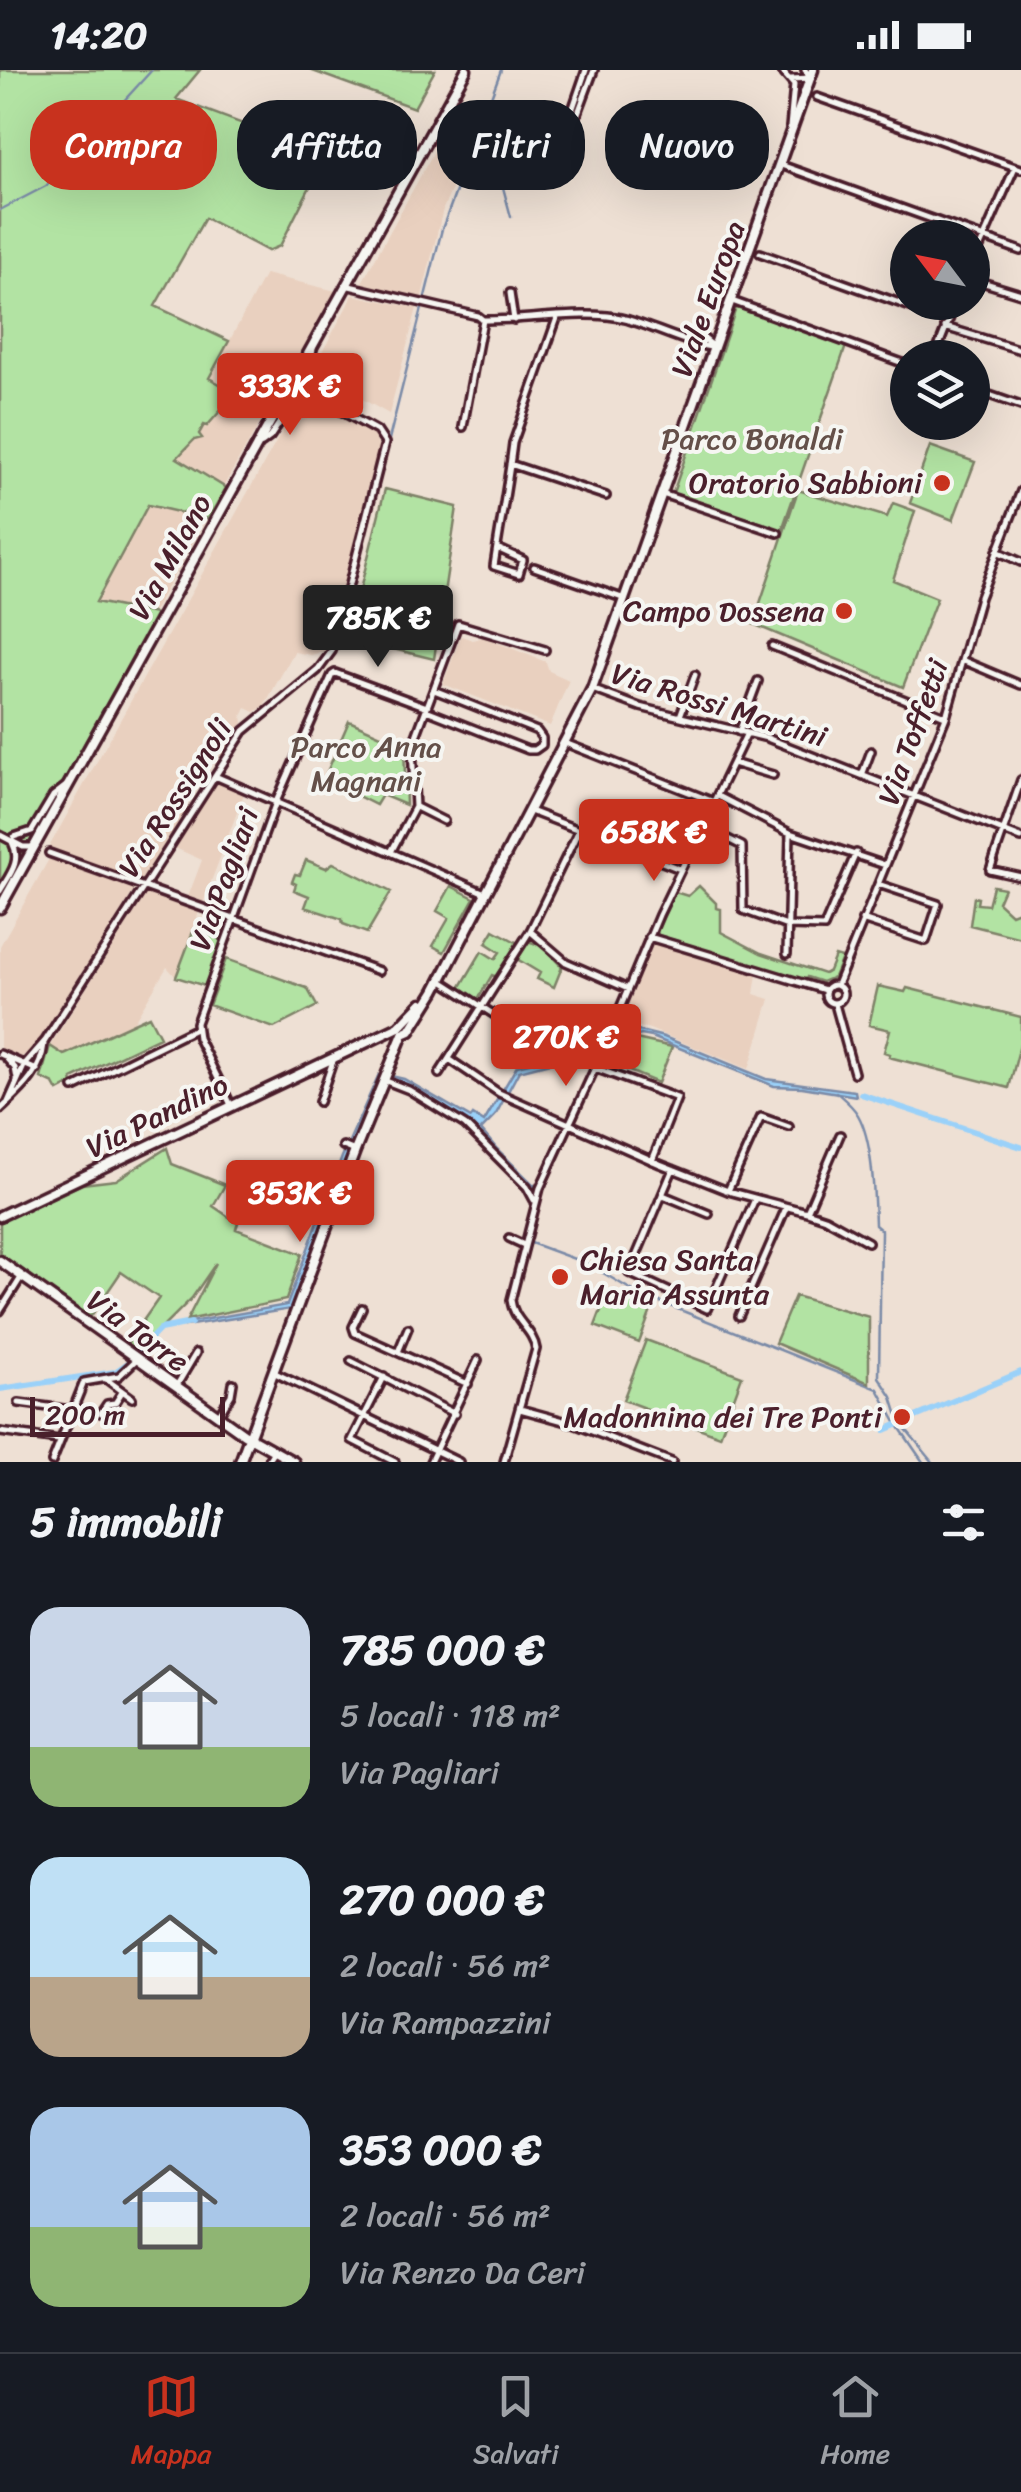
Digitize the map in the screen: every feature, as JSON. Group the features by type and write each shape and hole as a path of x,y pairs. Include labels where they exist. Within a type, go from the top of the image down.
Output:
{"street":[{"name":"Via Milano","path":"0,908 466,70"},
{"path":"781,70 795,81 810,73"},
{"path":"582,93 564,144 589,71"},
{"name":"Viale Europa","path":"404,1027 440,979 488,894 592,689 781,165 810,73"},
{"path":"789,78 795,96 790,136"},
{"path":"817,96 1018,168 990,226"},
{"path":"781,165 932,220"},
{"path":"990,241 1021,251"},
{"path":"760,254 1021,350"},
{"path":"346,285 483,320 622,318 684,337 700,346 715,347"},
{"path":"990,285 1021,294"},
{"path":"510,293 514,320"},
{"path":"732,301 890,358"},
{"path":"497,548 523,560 520,574 494,566 513,443 557,318"},
{"path":"463,427 483,320"},
{"path":"940,340 948,320"},
{"path":"311,394 306,374 313,347"},
{"path":"293,384 311,394"},
{"path":"258,446 270,437 296,398 311,394"},
{"name":"Via Rossignoli","path":"8,1102 25,1064 44,1041 251,723 318,670 332,651 384,443 376,431 311,394"},
{"path":"990,395 1021,406"},
{"path":"510,464 606,496"},
{"name":"Via Toffetti","path":"835,1004 843,996 837,986 862,920 946,716 980,597 1021,491"},
{"path":"662,494 778,533"},
{"path":"997,551 1021,562"},
{"path":"534,567 625,599"},
{"path":"391,852 415,807 412,747 458,624 545,650"},
{"path":"772,646 946,716"},
{"path":"964,661 1021,685"},
{"name":"Via Pagliari","path":"195,1029 276,802 335,673 427,708"},
{"path":"680,716 696,675"},
{"path":"504,1462 536,1348 511,1306 535,1201 649,937 733,762 758,681"},
{"name":"Via Rossi Martini","path":"592,689 640,708 743,732 1021,838"},
{"path":"427,708 528,750 542,745 537,731 434,690"},
{"path":"564,742 716,799 790,833 886,865"},
{"path":"862,775 871,751"},
{"path":"733,762 773,775"},
{"path":"214,776 488,894"},
{"path":"1021,780 990,870 1021,877"},
{"path":"8,838 32,830 53,796 69,784"},
{"path":"415,807 444,822"},
{"path":"530,811 680,869"},
{"path":"702,826 742,846 743,910 787,926 824,927 856,853"},
{"path":"439,1074 530,930 578,832"},
{"path":"786,954 790,833"},
{"path":"8,838 33,847"},
{"path":"0,891 17,861 18,852 8,838"},
{"path":"49,853 379,971"},
{"path":"862,920 926,941 938,904 878,884"},
{"path":"530,930 566,962 628,989"},
{"path":"649,937 825,990 837,986"},
{"path":"440,979 510,1025"},
{"name":"Via Toffetti","path":"825,990 825,998 835,1004 854,1072"},
{"path":"240,1462 330,1202 354,1151 368,1104 404,1027"},
{"name":"Via Pandino","path":"0,1216 404,1027"},
{"path":"74,1088 195,1029 231,1105"},
{"name":"Via Rossignoli","path":"0,1110 38,1070 44,1041"},
{"path":"0,1054 38,1070"},
{"path":"0,1054 14,1068 17,1084"},
{"path":"319,1102 334,1058"},
{"path":"449,1059 505,1096 673,1170 728,1191 826,1218 868,1242"},
{"path":"595,1068 677,1098 652,1160"},
{"path":"383,1079 409,1090 477,1135 498,1153 535,1201"},
{"path":"728,1191 758,1120 764,1116 789,1126"},
{"path":"477,1135 485,1129"},
{"path":"807,1212 840,1135"},
{"path":"343,1146 354,1151"},
{"path":"673,1170 629,1274 707,1309 755,1199"},
{"path":"663,1195 709,1214"},
{"path":"315,1196 330,1202"},
{"path":"739,1316 786,1207"},
{"path":"509,1238 524,1245"},
{"name":"Via Torre","path":"0,1261 272,1455 294,1462"},
{"path":"0,1311 22,1276"},
{"path":"362,1308 355,1333 468,1384"},
{"path":"398,1352 408,1328"},
{"path":"176,1386 196,1354"},
{"path":"52,1462 84,1382 120,1376 137,1359"},
{"path":"430,1462 478,1360"},
{"path":"351,1361 455,1414"},
{"path":"272,1372 459,1462"},
{"path":"384,1377 352,1440 395,1462"},
{"path":"82,1386 106,1380 132,1398"},
{"path":"218,1416 232,1395 234,1383"},
{"path":"101,1413 122,1392"},
{"path":"20,1403 70,1410"},
{"path":"520,1409 571,1423 672,1462"},
{"path":"0,1432 58,1440"}],"shaded area":[{"path":"437,146 437,190 451,190 443,209 421,300 360,286 413,190 417,190 417,182"},
{"path":"265,274 336,291 222,489 167,459"},
{"path":"353,295 417,308 389,414 312,371"},
{"path":"299,401 313,409 317,403 374,436 380,450 328,650 311,655 294,652 264,706 255,712 246,708 243,723 187,802 188,807 141,881 49,847"},
{"path":"145,502 205,520 153,612 96,601"},
{"path":"461,636 473,640 483,637 546,662 549,671 569,680 550,726 443,684"},
{"path":"218,781 244,794 203,903 188,897 202,860 175,848"},
{"path":"49,859 135,889 37,1044 22,1057 0,1048 0,946"},
{"path":"146,894 199,912 176,977 167,967 133,1023 64,1055 50,1046"},
{"path":"654,942 757,974 754,994 770,999 749,1069 647,1028 615,1035"}],"green space":[{"path":"0,70 200,70 179,100 30,100 30,190 217,190 217,114 237,122 237,190 308,190 280,246 268,251 205,218 155,306 229,341 209,378 254,403 252,407 246,404 243,411 243,403 237,399 234,404 229,401 204,425 199,434 202,438 194,440 177,458 226,488 208,519 148,505 96,602 156,614 0,896"},
{"path":"310,70 435,70 417,103 392,100"},
{"name":"Parco Bonaldi","path":"737,305 846,346 782,530 673,493"},
{"name":"Oratorio Sabbioni","path":"930,446 975,462 953,520 910,503"},
{"path":"385,489 457,507 434,659 348,638"},
{"name":"Campo Dossena","path":"798,490 887,517 893,503 915,511 893,580 937,598 903,687 753,624"},
{"name":"Parco Anna Magnani","path":"349,721 404,745 406,805 382,795 376,805 324,779"},
{"path":"306,860 326,868 333,863 391,892 367,933 343,924 342,919 305,907 309,896 294,890 296,884 292,882"},
{"path":"451,886 474,898 444,952 433,946 449,918 437,911"},
{"path":"699,886 721,909 721,932 761,953 824,974 835,956 842,958 834,977 822,982 807,977 805,981 658,935 675,892 688,896"},
{"path":"993,886 1004,888 998,902 1011,914 1021,910 1021,938 970,925 974,897 978,898 977,904 988,905"},
{"path":"194,929 222,940 205,986 176,977"},
{"path":"494,930 516,945 478,999 460,988 482,951 495,959 500,952 486,943"},
{"path":"528,941 542,946 562,967 554,987 537,979 540,973 517,959"},
{"path":"226,959 307,988 317,1006 274,1028 209,1005"},
{"path":"878,986 905,992 907,988 1021,1017 1021,1041 1009,1088 889,1057 884,1052 890,1030 869,1025"},
{"path":"149,1016 160,1037 72,1079 73,1083 58,1091 54,1084 41,1078 50,1046 64,1055"},
{"path":"636,1039 672,1047 658,1083 605,1061 609,1050"},
{"path":"167,1148 172,1164 225,1185 213,1206 238,1223 236,1229 302,1254 286,1300 187,1320 216,1263 192,1298 137,1353 126,1345 159,1298 121,1272 89,1319 0,1257 0,1222 82,1184 116,1180"},
{"path":"608,1292 652,1308 639,1343 595,1326"},
{"path":"795,1296 869,1317 869,1383 775,1343"},
{"path":"646,1340 742,1376 720,1436 623,1400"}],"water":[{"path":"640,1031 766,1079 855,1091 856,1096 774,1086 652,1037 641,1035 608,1046 610,1041"},
{"path":"598,1046 593,1052 519,1071 495,1116 481,1130 533,1188 451,1112 390,1080 391,1076 404,1079 484,1122 517,1066"},
{"path":"379,1074 291,1309 185,1326 287,1305 342,1157"}],"waterway":[{"path":"0,210 46,186 152,70"},
{"path":"343,622 442,229 501,70"},
{"path":"504,190 511,217"},
{"path":"836,1092 858,1115 870,1153 875,1225 881,1230 879,1377 892,1397 900,1422 933,1462"},
{"path":"861,1094 1021,1147"},
{"path":"531,1243 588,1264 635,1292 878,1389 923,1462"},
{"path":"138,1352 160,1329 191,1323"},
{"path":"0,1389 115,1372 128,1363"},
{"path":"885,1430 1021,1372"}],"place":[{"name":"Oratorio Sabbioni","path":"942,483"},
{"name":"Campo Dossena","path":"844,611"},
{"name":"Chiesa Santa Maria Assunta","path":"560,1277"},
{"name":"Madonnina dei Tre Ponti","path":"902,1417"}]}
